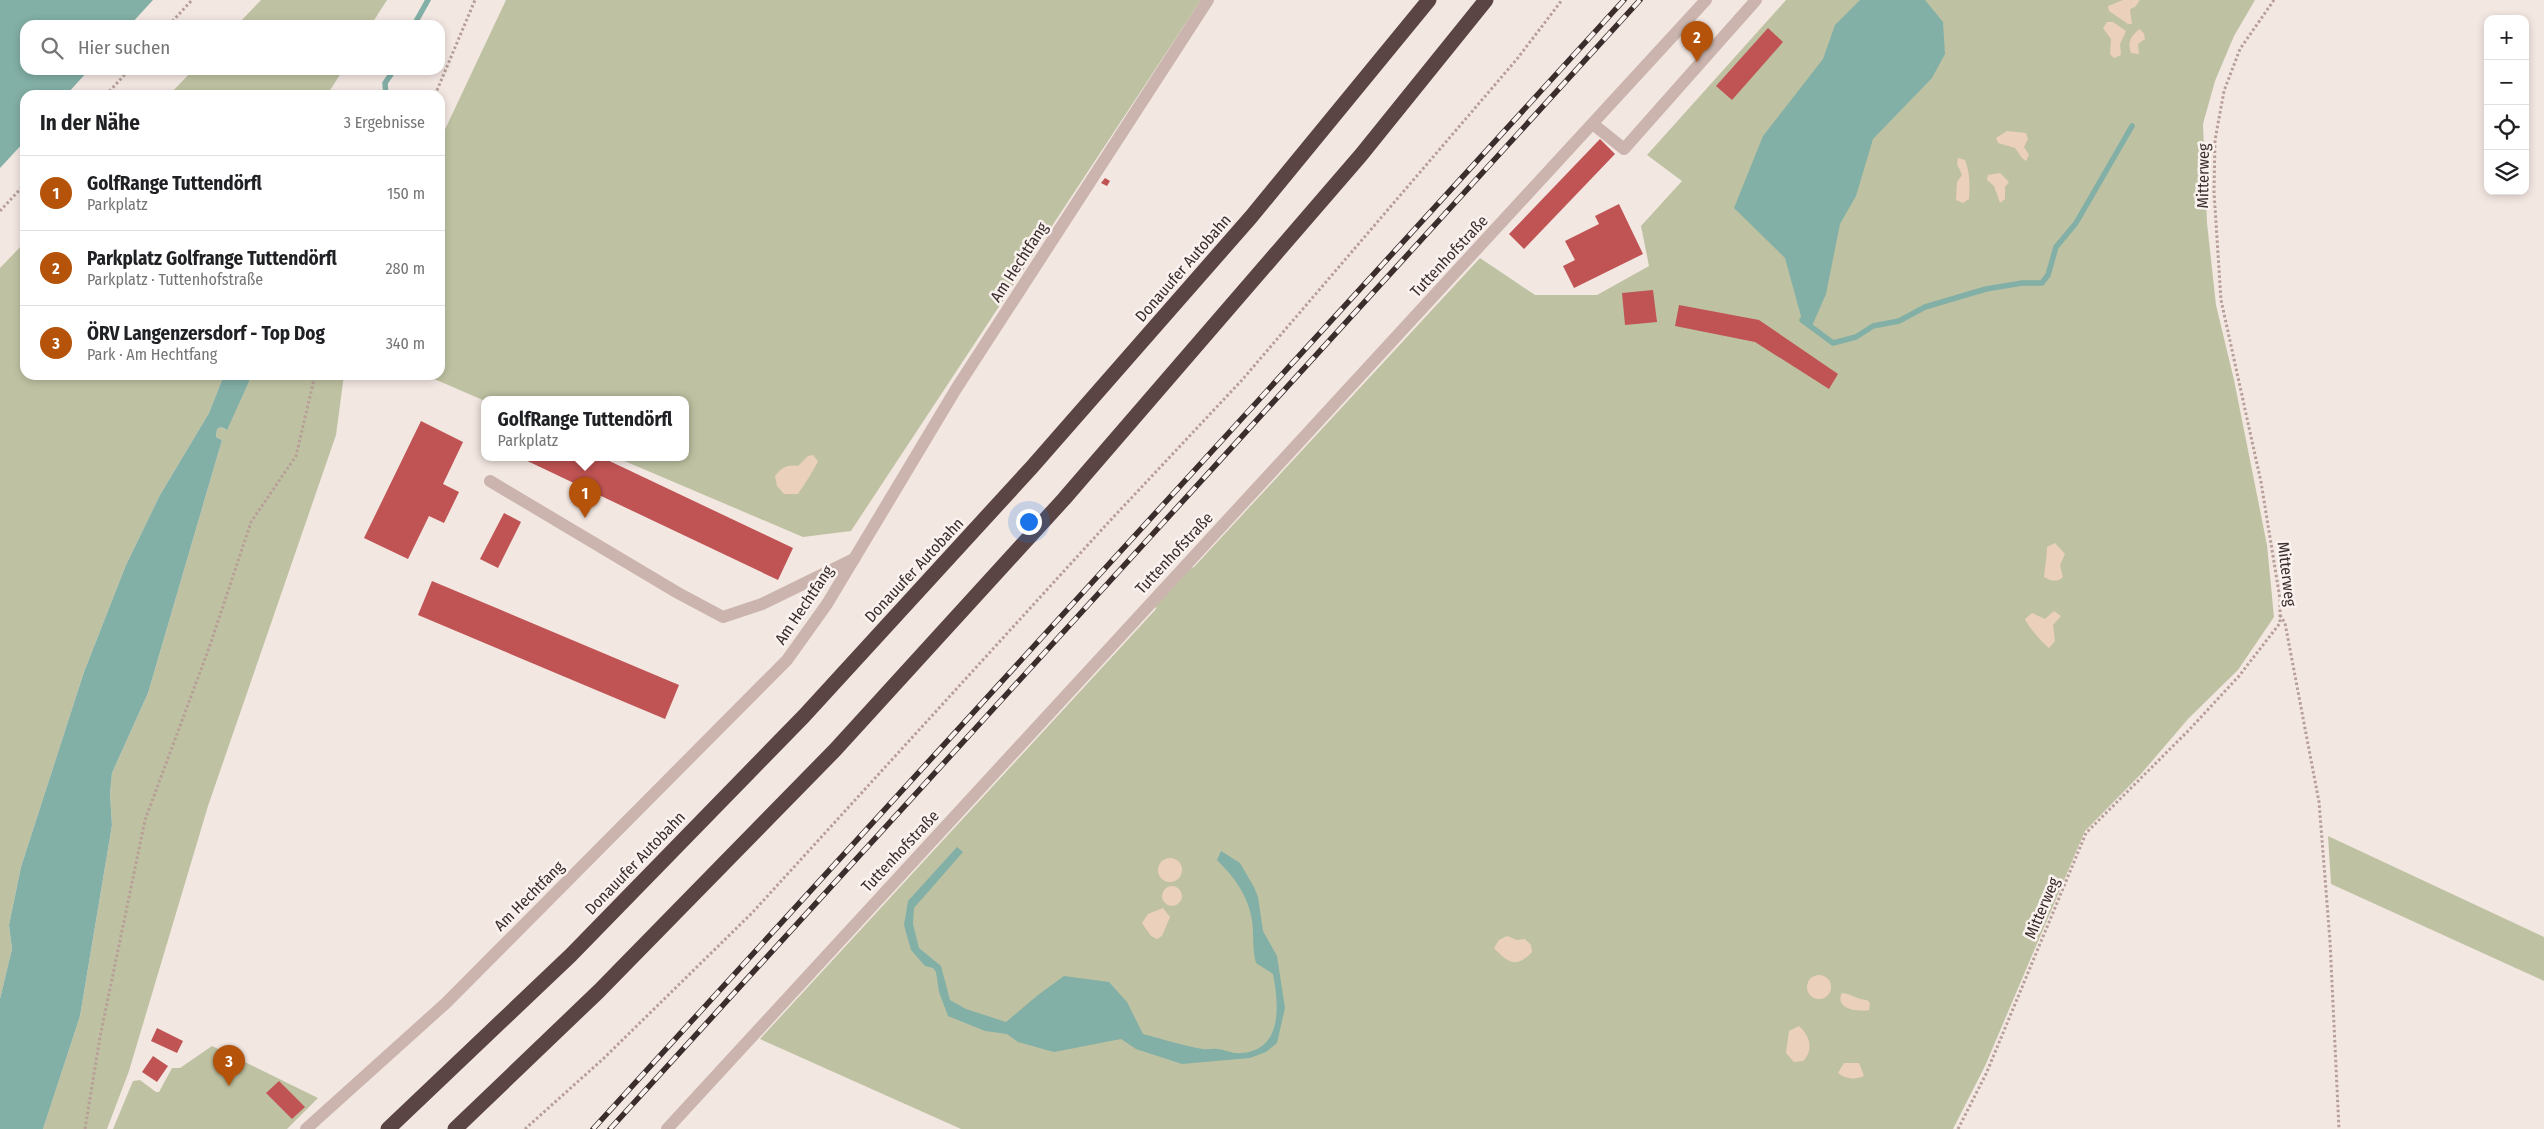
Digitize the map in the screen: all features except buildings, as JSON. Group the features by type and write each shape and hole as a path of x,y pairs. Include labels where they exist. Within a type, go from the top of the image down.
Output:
{"highway":[{"name":"Donauufer Autobahn","path":"388,1129 570,954 810,708 1038,460 1251,217 1429,0"},
{"path":"455,1129 599,991 828,757 986,585 1064,499 1355,163 1486,0"}],"street":[{"name":"Am Hechtfang","path":"306,1129 446,1003 787,660 827,604 956,389 1208,0"},
{"name":"Tuttenhofstraße","path":"667,1129 1706,0"},
{"path":"1593,124 1624,150 1756,0"},
{"path":"490,481 678,593 722,617 762,604 854,559"}],"path":[{"path":"174,20 192,0"},
{"path":"445,71 475,0"},
{"path":"525,1129 603,1059 752,913 1106,525 1242,380 1518,59 1562,0"},
{"name":"Mitterweg","path":"1958,1129 1986,1074 2086,834 2189,730 2239,676 2280,623 2280,599 2256,456 2221,300 2214,192 2215,140 2224,91 2240,49 2274,0"},
{"path":"110,90 124,75"},
{"path":"437,90 443,75"},
{"path":"0,211 20,189"},
{"path":"85,1129 100,1037 145,820 208,648 251,522 296,456 314,380"},
{"path":"2280,614 2286,623 2319,802 2330,941 2339,1129"}],"green space":[{"path":"261,0 387,0 374,20 242,20"},
{"path":"506,0 1201,0 851,531 803,537 624,461 689,461 689,396 481,396 481,399 437,380 445,380 445,129"},
{"path":"1786,0 2255,0 2234,36 2215,81 2203,124 2207,223 2216,305 2234,380 2267,545 2274,617 2238,670 2188,719 2141,774 2085,831 1985,1066 1953,1129 961,1129 760,1039 1156,609 1154,599 1180,572 1194,567 1480,258 1535,295 1597,295 1649,266 1641,226 1682,181 1647,155"},
{"path":"188,75 340,75 330,90 174,90"},
{"path":"20,247 20,380 222,380 209,413 160,495 126,565 84,672 21,867 9,925 12,949 0,999 0,268"},
{"path":"250,380 343,380 336,435 208,806 129,1071 107,1129 43,1129 80,1016 112,825 110,794 112,773 148,693 222,440 216,437 217,429 221,427 226,430"},
{"path":"2328,836 2544,937 2544,981 2331,884"},
{"path":"212,1046 318,1098 287,1129 113,1129 133,1081 140,1080 156,1092 159,1092 172,1068 180,1068"}],"sand":[{"path":"2123,0 2140,0 2135,7 2130,9 2132,24 2128,24 2109,11 2108,6"},
{"path":"2107,22 2113,22 2126,31 2120,44 2121,55 2114,58 2110,54 2111,39 2103,28"},
{"path":"2140,29 2145,39 2138,44 2139,54 2131,53 2129,46 2131,40"},
{"path":"2007,131 2026,133 2028,139 2024,147 2029,155 2026,161 2015,148 1998,143 1996,138"},
{"path":"1958,158 1965,160 1969,174 1969,199 1963,203 1956,200 1957,182 1962,175 1957,164"},
{"path":"2000,173 2009,182 2005,187 2005,199 2000,203 1994,186 1987,180 1988,175"},
{"path":"813,455 818,461 798,494 784,494 777,486 775,476 785,467 798,466 808,456"},
{"path":"2055,543 2065,554 2060,565 2063,577 2054,581 2044,577 2047,547"},
{"path":"2054,611 2061,616 2053,625 2055,641 2049,648 2036,635 2025,619 2032,613 2045,619"},
{"path":"1170,858 1178,862 1182,870 1178,878 1170,882 1162,878 1158,870 1162,862"},
{"path":"1168,886 1176,886 1182,892 1182,900 1176,906 1168,906 1162,900 1162,892"},
{"path":"1163,908 1170,917 1162,936 1157,939 1151,936 1142,923 1148,914"},
{"path":"1507,936 1517,940 1525,939 1531,945 1532,952 1517,962 1504,958 1494,948 1499,940"},
{"path":"1814,975 1824,975 1831,982 1831,992 1824,999 1814,999 1807,992 1807,982"},
{"path":"1842,993 1867,1000 1870,1003 1869,1010 1854,1010 1844,1006 1840,998"},
{"path":"1799,1026 1808,1039 1809,1052 1803,1061 1794,1062 1786,1053 1789,1031"},
{"path":"1844,1063 1859,1063 1864,1076 1857,1078 1844,1077 1838,1073"}],"water":[{"path":"0,0 153,0 135,20 20,20 20,75 84,75 71,90 20,90 20,146 0,168"},
{"path":"1860,0 1925,0 1943,22 1945,54 1932,78 1873,139 1856,196 1840,224 1826,294 1812,326 1802,320 1785,258 1734,208 1763,136 1823,59 1835,25"},
{"path":"222,380 250,380 227,430 221,427 217,429 216,437 222,440 148,693 112,773 110,794 112,825 80,1016 43,1129 0,1129 0,999 12,949 9,925 21,867 84,672 126,565 160,495 209,413"},
{"path":"957,847 963,852 914,908 913,924 919,948 941,966 950,1000 966,1009 1006,1022 1064,976 1109,982 1127,1002 1143,1034 1196,1048 1241,1053 1255,1050 1265,1044 1271,1035 1277,1012 1275,986 1273,974 1256,963 1250,911 1244,895 1229,873 1217,860 1221,851 1240,863 1254,887 1258,897 1263,931 1277,956 1285,1008 1277,1043 1266,1052 1250,1058 1182,1064 1136,1049 1121,1039 1054,1052 1018,1042 1007,1034 985,1031 948,1016 939,992 936,972 933,968 925,966 911,950 904,925 908,901"}],"waterway":[{"path":"417,20 428,0"},
{"path":"386,90 385,83 391,75"},
{"path":"1802,320 1833,343 1856,337 1873,326 1899,321 1925,307 1986,289 2022,283 2042,283 2048,275 2056,247 2076,223 2132,126"}],"railway":[{"path":"593,1129 1624,0"},
{"path":"610,1129 1640,0"}],"place":[{"name":"Parkplatz Golfrange Tuttendörfl","path":"1697,62"},
{"name":"GolfRange Tuttendörfl","path":"585,518"},
{"name":"ÖRV Langenzersdorf - Top Dog","path":"229,1086"}]}
